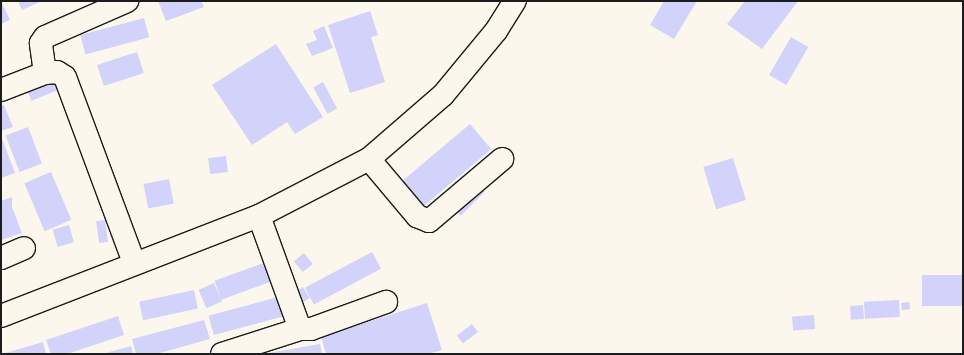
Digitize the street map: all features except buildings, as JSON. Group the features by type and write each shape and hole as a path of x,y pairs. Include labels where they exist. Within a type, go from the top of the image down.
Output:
{"street":[{"path":"45,73 43,40 50,34 96,7 127,1"},
{"path":"1,316 134,263 259,216 369,159 443,95 496,31 515,1"},
{"path":"1,90 45,73 57,72 65,77 70,85 134,263"},
{"path":"369,159 417,216 429,221 502,159"},
{"path":"259,216 300,329"},
{"path":"1,258 24,248"},
{"path":"222,354 300,329 311,329 386,302"}]}
